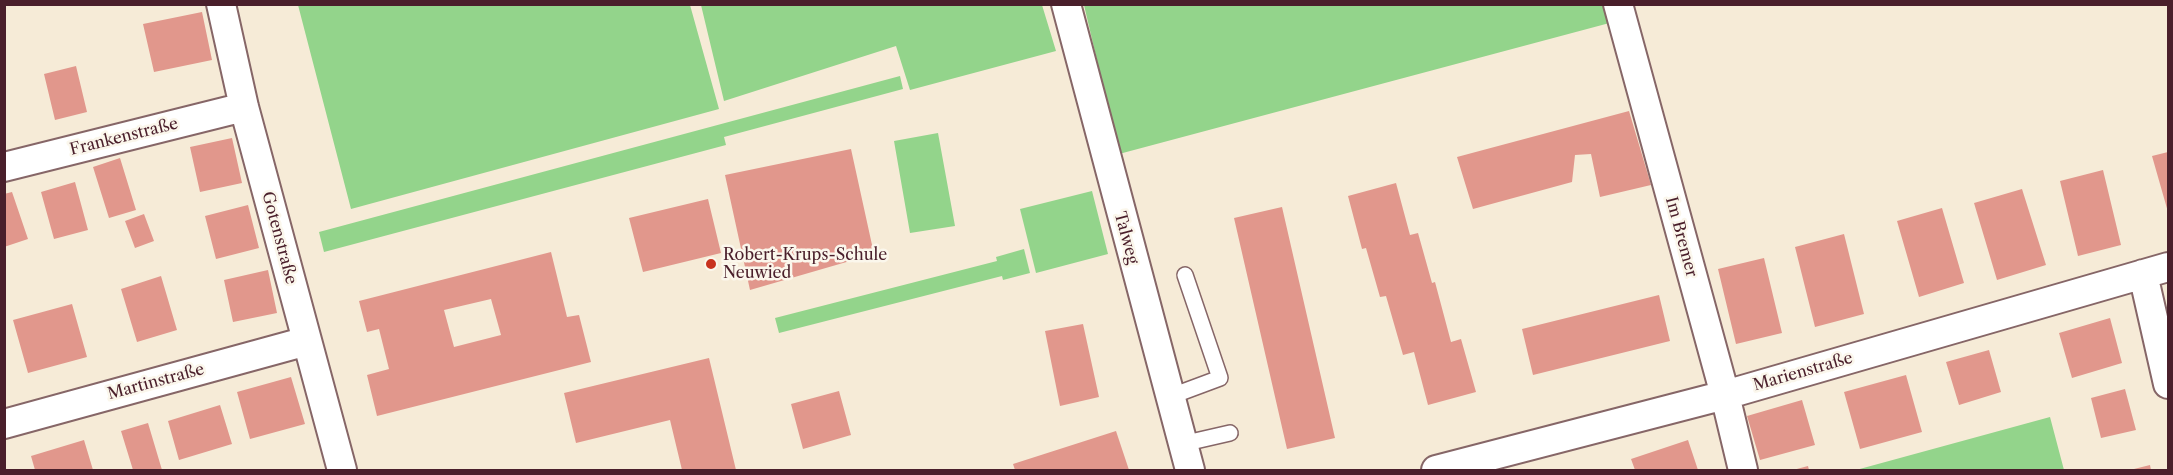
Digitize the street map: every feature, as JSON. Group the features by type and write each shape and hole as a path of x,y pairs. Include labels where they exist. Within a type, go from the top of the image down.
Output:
{"street":[{"name":"Gotenstraße","path":"221,4 244,107 342,471"},
{"name":"Talweg","path":"1066,4 1190,471"},
{"name":"Im Bremer","path":"1618,4 1725,395 1743,471"},
{"name":"Frankenstraße","path":"4,167 244,107"},
{"name":"Marienstraße","path":"1436,471 1475,465 2156,270"},
{"path":"2156,270 2169,384"},
{"name":"Martinstraße","path":"4,424 307,341"}],"lane":[{"path":"1170,397 1220,378 1185,274"},
{"path":"1182,444 1230,433"}],"green space":[{"path":"1611,4 1617,21 1119,154 1084,5"},
{"path":"298,5 690,5 719,109 351,209"},
{"path":"701,5 1042,5 1056,51 910,90 896,46 724,101"},
{"path":"900,76 903,89 724,137 726,145 324,252 319,232"},
{"path":"938,133 955,226 910,233 894,141"},
{"path":"1092,191 1108,254 1036,273 1020,209"},
{"path":"1024,249 1030,273 1003,280 1002,276 779,333 775,318 997,261 996,257"},
{"path":"2050,417 2064,470 1856,470"}],"building":[{"path":"202,12 212,60 154,72 143,24"},
{"path":"76,66 87,112 55,120 44,74"},
{"path":"1629,111 1651,185 1600,197 1591,154 1575,155 1572,182 1473,209 1457,157"},
{"path":"232,138 242,183 200,192 190,147"},
{"path":"851,149 874,254 750,290 725,175"},
{"path":"2168,152 2168,212 2152,156"},
{"path":"120,158 136,210 109,218 93,167"},
{"path":"2103,170 2121,245 2078,256 2060,181"},
{"path":"75,182 88,230 54,239 41,192"},
{"path":"1396,183 1410,235 1418,233 1432,283 1435,282 1451,342 1461,339 1476,392 1428,405 1414,352 1403,355 1386,296 1380,297 1366,248 1362,249 1348,196"},
{"path":"2022,189 2046,265 1997,280 1974,203"},
{"path":"12,192 28,239 4,247 4,194"},
{"path":"708,199 721,253 643,272 629,218"},
{"path":"248,205 259,248 216,259 205,216"},
{"path":"1282,207 1335,438 1287,449 1234,218"},
{"path":"1942,208 1964,283 1919,297 1897,221"},
{"path":"144,214 154,241 135,248 125,221"},
{"path":"1844,234 1864,314 1815,327 1795,247"},
{"path":"551,252 567,317 579,315 591,362 377,416 367,375 389,369 379,329 367,332 359,301","holes":["491,299 501,335 454,347 444,310"]},
{"path":"1764,258 1782,333 1736,344 1718,269"},
{"path":"268,270 277,313 233,322 224,280"},
{"path":"161,276 177,330 137,342 121,289"},
{"path":"1659,295 1670,341 1533,375 1522,329"},
{"path":"72,304 87,357 28,373 13,320"},
{"path":"2110,318 2122,363 2072,378 2059,333"},
{"path":"1083,324 1099,397 1060,406 1045,331"},
{"path":"1989,350 2001,392 1959,405 1946,362"},
{"path":"709,358 736,470 682,470 670,420 576,443 564,393"},
{"path":"1906,375 1922,432 1860,449 1844,392"},
{"path":"291,377 305,424 250,439 237,392"},
{"path":"2125,389 2136,430 2101,438 2091,398"},
{"path":"839,391 851,435 803,449 791,404"},
{"path":"1802,400 1815,445 1760,460 1747,416"},
{"path":"220,405 232,444 179,460 168,421"},
{"path":"148,423 162,470 133,470 121,431"},
{"path":"1116,431 1129,470 1015,470 1013,464"},
{"path":"84,440 93,470 35,470 31,456"},
{"path":"1688,440 1698,470 1635,470 1631,459"},
{"path":"2150,465 2151,470 2130,470"},
{"path":"1808,466 1809,470 1793,470"}],"place":[{"name":"Robert-Krups-Schule Neuwied","path":"711,264"}]}
